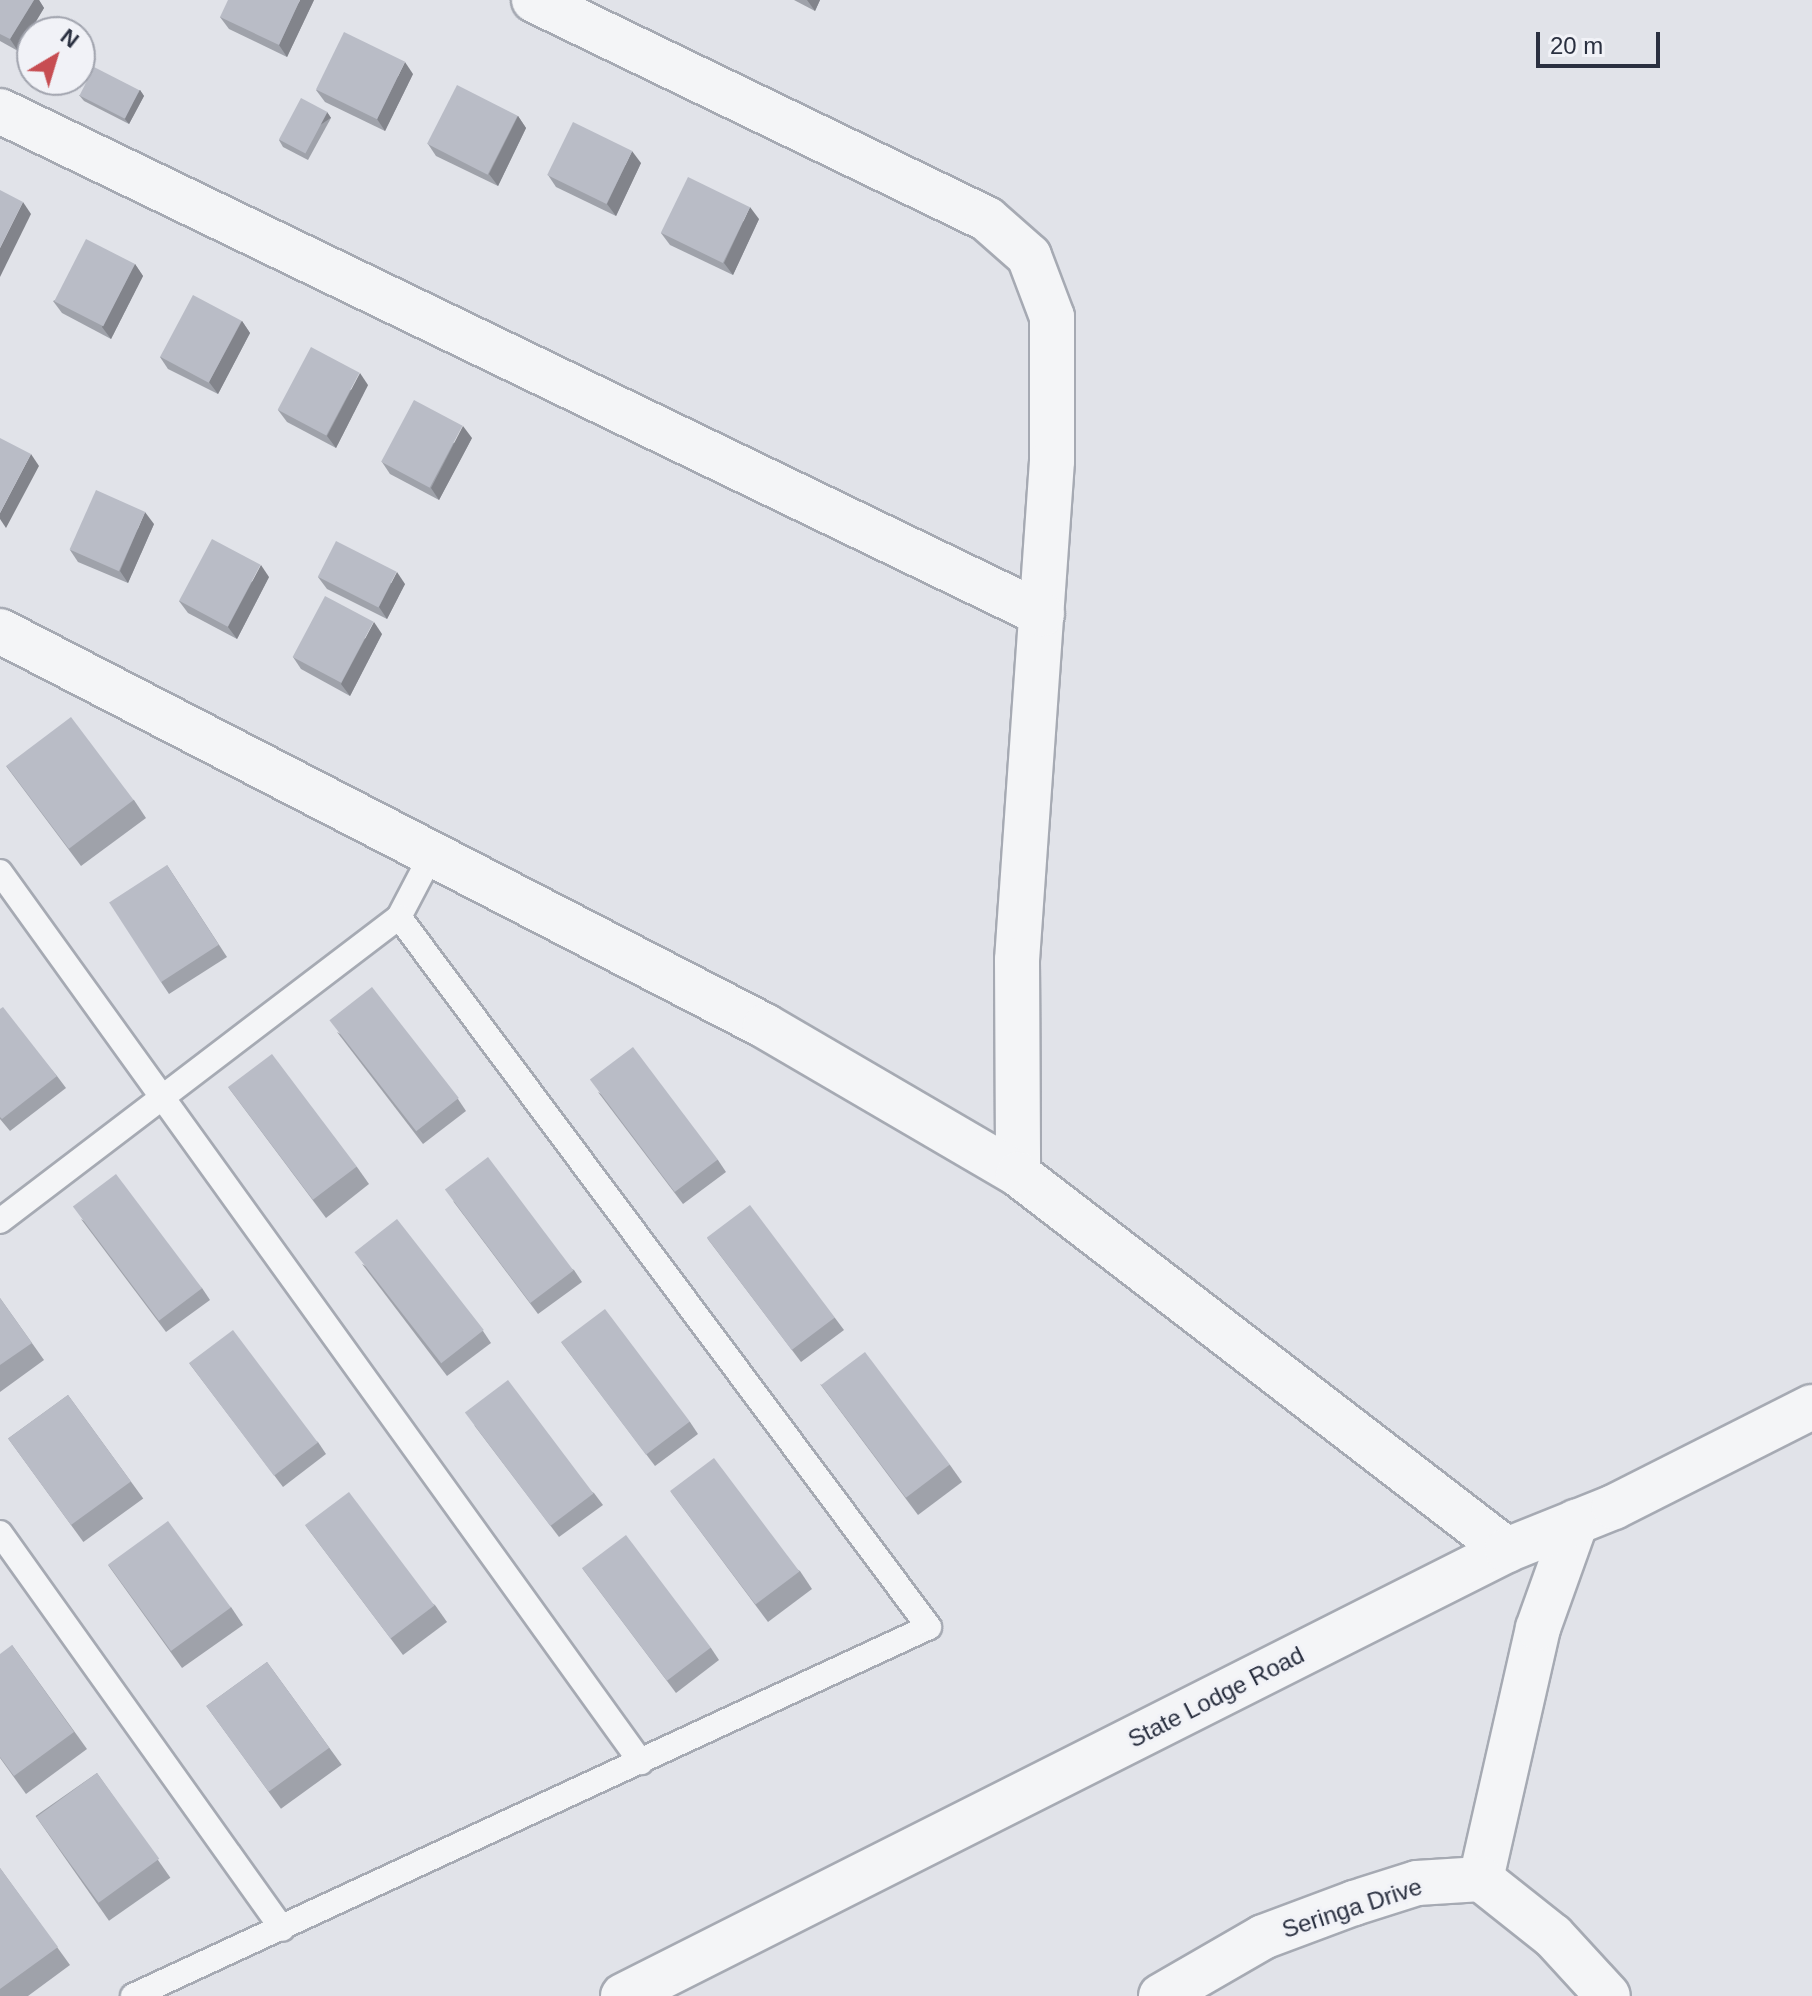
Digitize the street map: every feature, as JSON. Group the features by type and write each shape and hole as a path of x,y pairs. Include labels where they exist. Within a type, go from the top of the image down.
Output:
{"street":[{"path":"534,0 987,219 1029,256 1052,317 1042,614 1017,960 1018,1174"},
{"path":"0,111 1042,614"},
{"path":"0,631 765,1026 1018,1174 1507,1550"},
{"name":"State Lodge Road","path":"623,1996 1507,1550 1576,1522 1812,1407"},
{"path":"1576,1522 1535,1642 1481,1879 1553,1936 1608,1996"},
{"name":"Seringa Drive","path":"1161,1996 1263,1937 1354,1903 1417,1883 1481,1879"}],"lane":[{"path":"0,1221 399,917 432,854"},
{"path":"0,872 161,1100 641,1762"},
{"path":"133,1996 929,1627 399,917"},
{"path":"0,1533 282,1929"}],"building":[{"path":"0,0 34,0 24,16 16,16 16,29 10,39 0,34"},
{"path":"228,0 300,0 279,45 220,17"},
{"path":"344,32 405,62 377,119 316,90"},
{"path":"96,68 139,90 125,119 80,96 96,96"},
{"path":"457,85 518,116 488,175 427,144"},
{"path":"301,98 327,112 305,154 279,139"},
{"path":"573,122 632,151 606,204 547,175"},
{"path":"688,177 750,207 723,263 661,233"},
{"path":"0,190 23,202 0,248"},
{"path":"86,239 135,264 103,326 54,301"},
{"path":"193,295 242,321 209,383 160,357"},
{"path":"311,347 360,373 326,436 278,410"},
{"path":"414,400 463,426 430,488 381,462"},
{"path":"0,438 31,454 0,513"},
{"path":"96,490 145,512 119,571 70,549"},
{"path":"212,539 261,565 228,627 179,601"},
{"path":"336,541 397,572 378,608 318,577"},
{"path":"325,596 374,622 341,683 293,657"},
{"path":"71,717 134,800 69,849 6,766"},
{"path":"167,865 219,945 161,982 109,903"},
{"path":"372,987 459,1098 416,1131 329,1020"},
{"path":"3,1007 57,1076 2,1119 0,1009"},
{"path":"633,1047 718,1160 675,1192 590,1079"},
{"path":"272,1054 357,1167 313,1200 228,1087"},
{"path":"488,1157 573,1270 530,1303 445,1189"},
{"path":"116,1174 202,1288 159,1321 73,1206"},
{"path":"750,1205 835,1318 792,1350 707,1237"},
{"path":"397,1219 484,1330 441,1363 354,1252"},
{"path":"0,1298 32,1343 0,1365"},
{"path":"605,1309 690,1422 646,1455 561,1342"},
{"path":"233,1330 318,1443 274,1476 189,1363"},
{"path":"865,1352 950,1465 906,1498 821,1385"},
{"path":"508,1380 593,1493 550,1526 465,1412"},
{"path":"68,1395 131,1482 71,1525 8,1438"},
{"path":"714,1458 799,1571 756,1605 670,1491"},
{"path":"349,1492 434,1605 391,1639 305,1525"},
{"path":"168,1521 231,1608 171,1651 108,1564"},
{"path":"626,1535 711,1648 667,1681 582,1568"},
{"path":"12,1645 74,1732 14,1776 0,1757 0,1654"},
{"path":"267,1662 329,1748 269,1792 206,1706"},
{"path":"97,1773 159,1859 99,1903 36,1817"},
{"path":"0,1868 58,1947 0,1989"}]}
